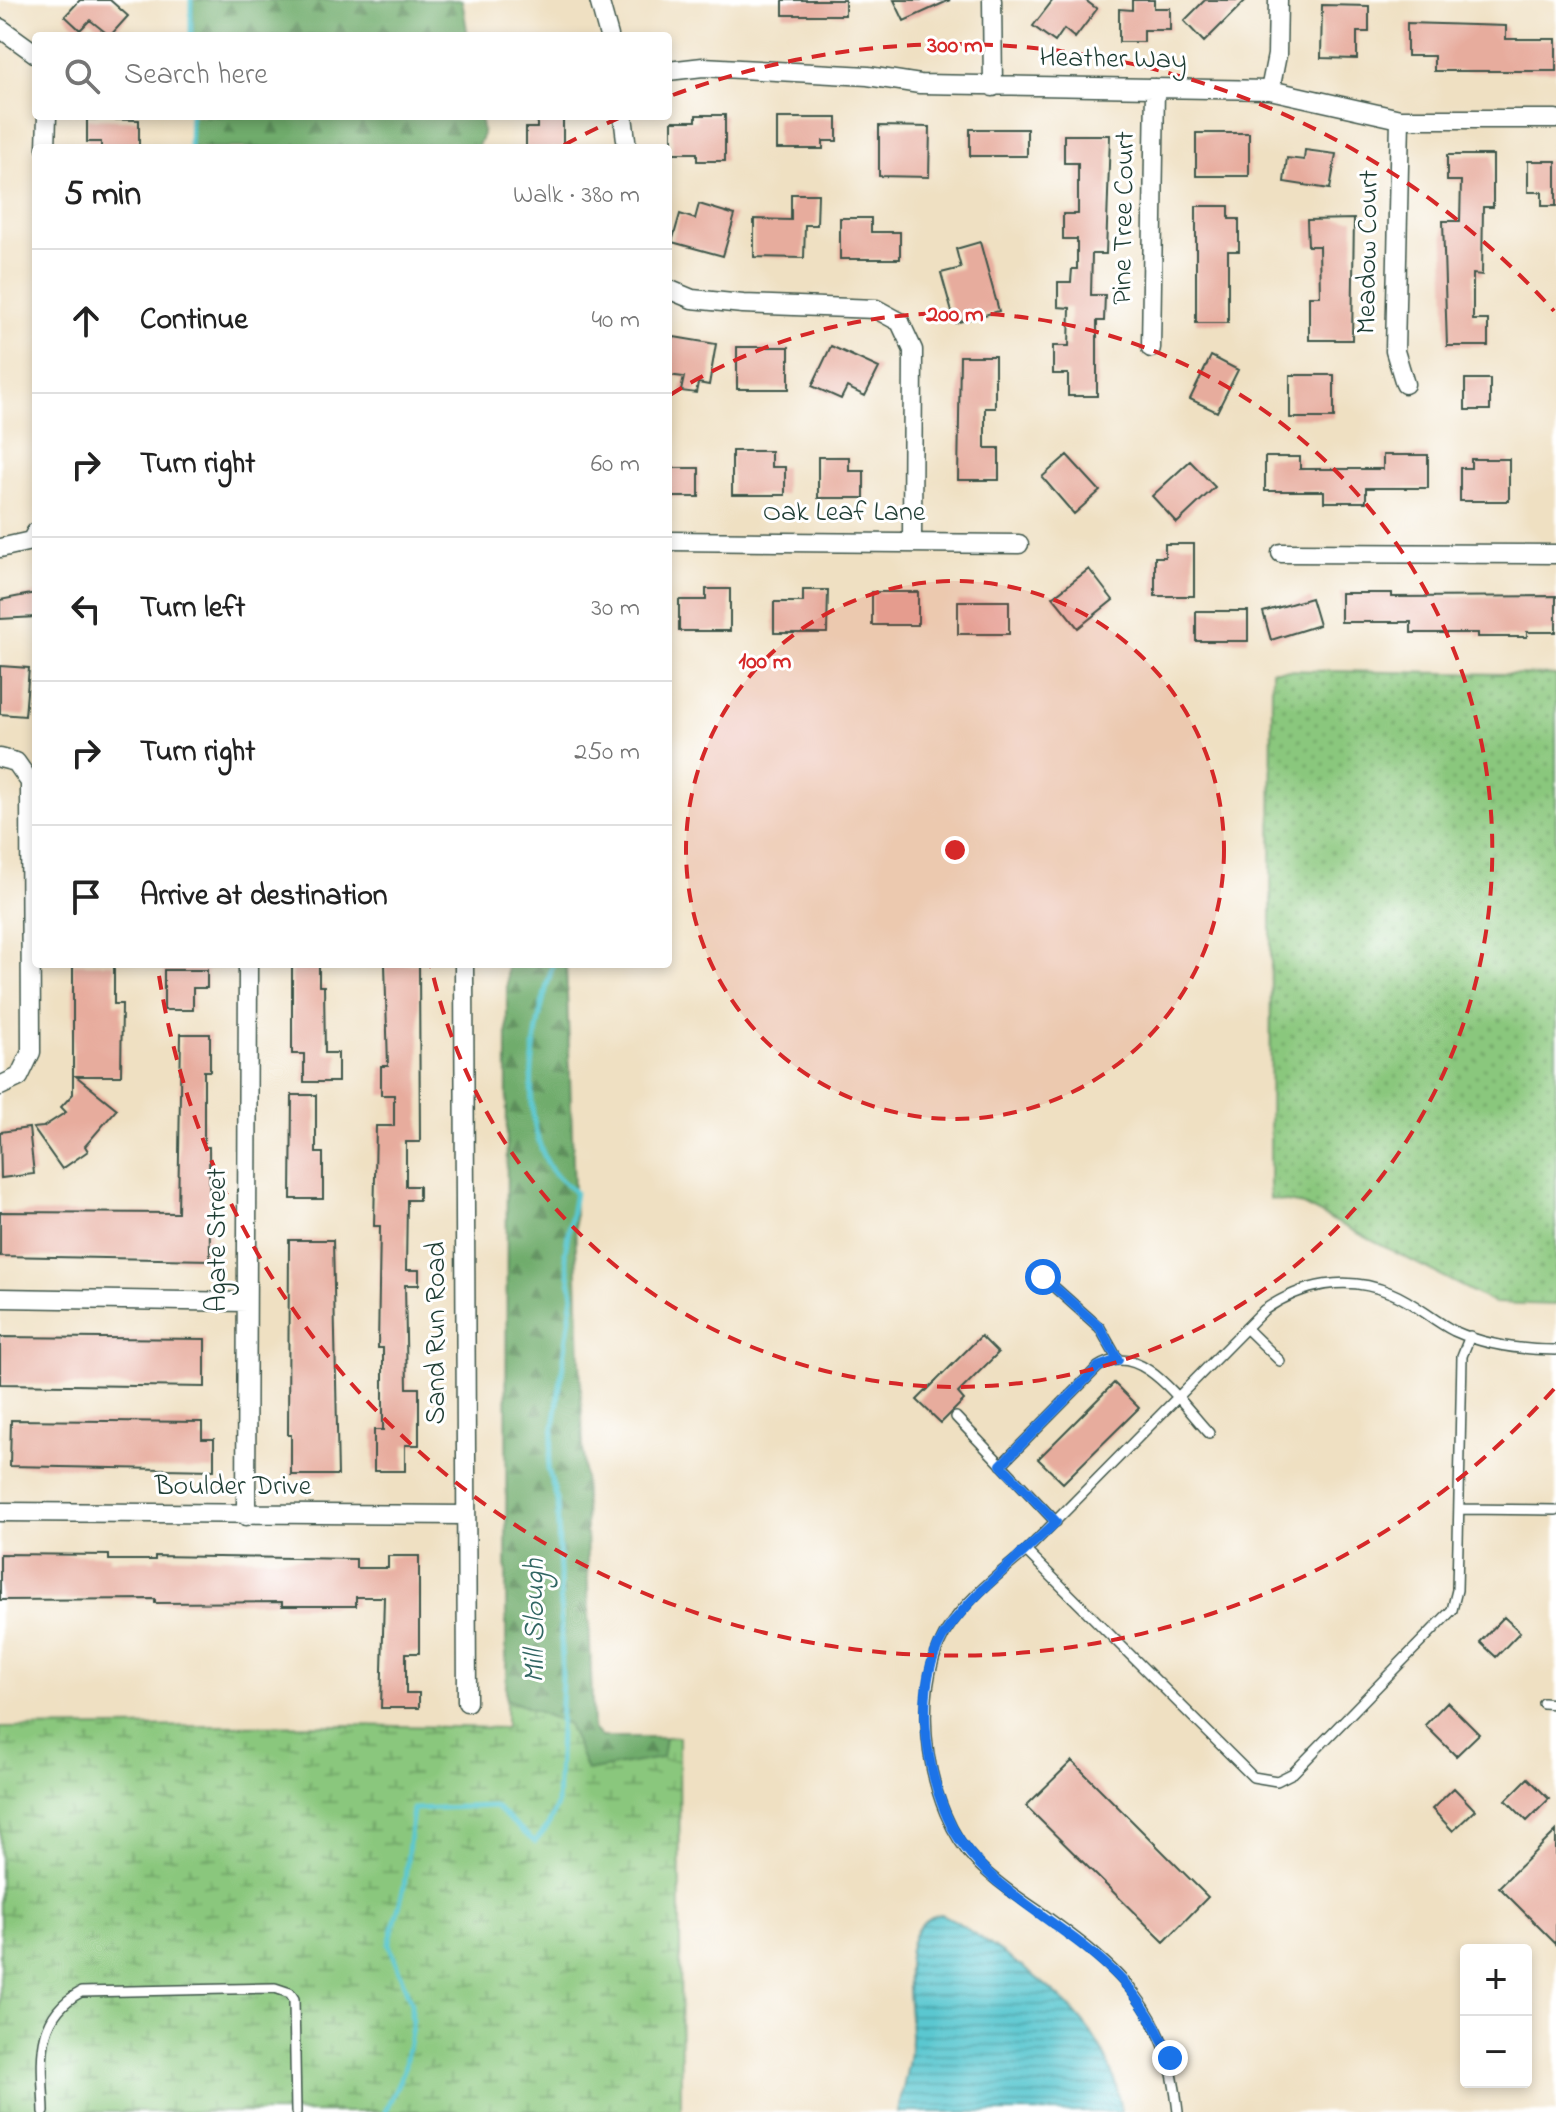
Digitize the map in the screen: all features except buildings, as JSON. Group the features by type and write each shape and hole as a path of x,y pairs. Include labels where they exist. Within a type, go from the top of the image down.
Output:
{"street":[{"path":"599,0 608,32"},
{"path":"992,0 993,87"},
{"path":"1270,90 1277,55 1278,0"},
{"path":"0,28 32,51"},
{"name":"Heather Way","path":"672,71 703,67 993,87 1270,90 1400,119 1556,119"},
{"name":"Pine Tree Court","path":"1151,348 1155,88"},
{"name":"Meadow Court","path":"1400,119 1395,351 1405,384"},
{"path":"46,144 47,120"},
{"path":"624,120 626,144"},
{"path":"672,291 692,299 730,303 876,309 900,322 913,350 912,541"},
{"path":"0,548 32,537"},
{"name":"Oak Leaf Lane","path":"672,541 1019,544"},
{"path":"1281,553 1556,554"},
{"path":"0,758 16,762 30,782 31,1052 19,1077 0,1086"},
{"name":"Agate Street","path":"246,1516 248,968"},
{"name":"Sand Run Road","path":"464,968 467,1702"},
{"path":"0,1298 246,1302"},
{"name":"Boulder Drive","path":"0,1512 246,1516 466,1515"}],"lane":[{"path":"1043,1277 1100,1328 1118,1360"},
{"path":"1178,2112 1170,2058 1158,2028 1136,1995 1109,1964 974,1860 953,1829 939,1795 926,1717 929,1668 946,1631 986,1585 1056,1522 1246,1328 1287,1294 1317,1284 1349,1283 1391,1292 1456,1331 1470,1336 1510,1347 1556,1350"},
{"path":"1246,1328 1280,1361"},
{"path":"1026,1551 1253,1777 1277,1781 1293,1773 1452,1610 1457,1590 1462,1356 1470,1336"},
{"path":"1001,1465 1098,1367 1118,1360 1135,1361 1152,1373 1209,1433"},
{"path":"956,1417 1056,1522"},
{"path":"1459,1509 1556,1510"},
{"path":"1543,1703 1556,1704"},
{"path":"44,2112 42,2041 66,2000 81,1992 275,1988 290,1993 294,1999 296,2112"}],"green space":[{"path":"193,0 462,0 467,32 193,32"},
{"path":"192,120 481,120 483,134 479,144 192,144"},
{"path":"1272,670 1556,675 1556,1305 1494,1303 1303,1205 1270,1199"},
{"path":"507,968 566,968 593,1729 601,1737 665,1737 663,1758 587,1771 568,1724 506,1699"},
{"path":"506,1699 568,1724 587,1771 662,1758 665,1737 679,1737 681,2112 0,2112 0,1728 344,1725 506,1728"}],"water":[{"path":"941,1914 956,1921 1037,1978 1083,2022 1101,2048 1114,2078 1121,2112 898,2112 911,2046 910,1947 916,1932 926,1920"}],"waterway":[{"name":"Mill Slough","path":"191,0 191,32"},
{"name":"Mill Slough","path":"190,144 191,120"},
{"name":"Mill Slough","path":"385,2112 404,2070 412,2027 411,2003 389,1944 404,1887 413,1809 494,1806 535,1842 548,1826 557,1805 562,1678 560,1574 557,1500 548,1469 573,1295 565,1253 575,1192 549,1166 539,1143 531,1092 535,1039 552,968"}],"route":[{"path":"1043,1277 1100,1328 1118,1360 1098,1367 1001,1465 1056,1522 986,1585 946,1631 929,1668 926,1717 931,1757 939,1795 953,1829 974,1860 1001,1884 1109,1964 1136,1995 1158,2028 1170,2058"}]}
